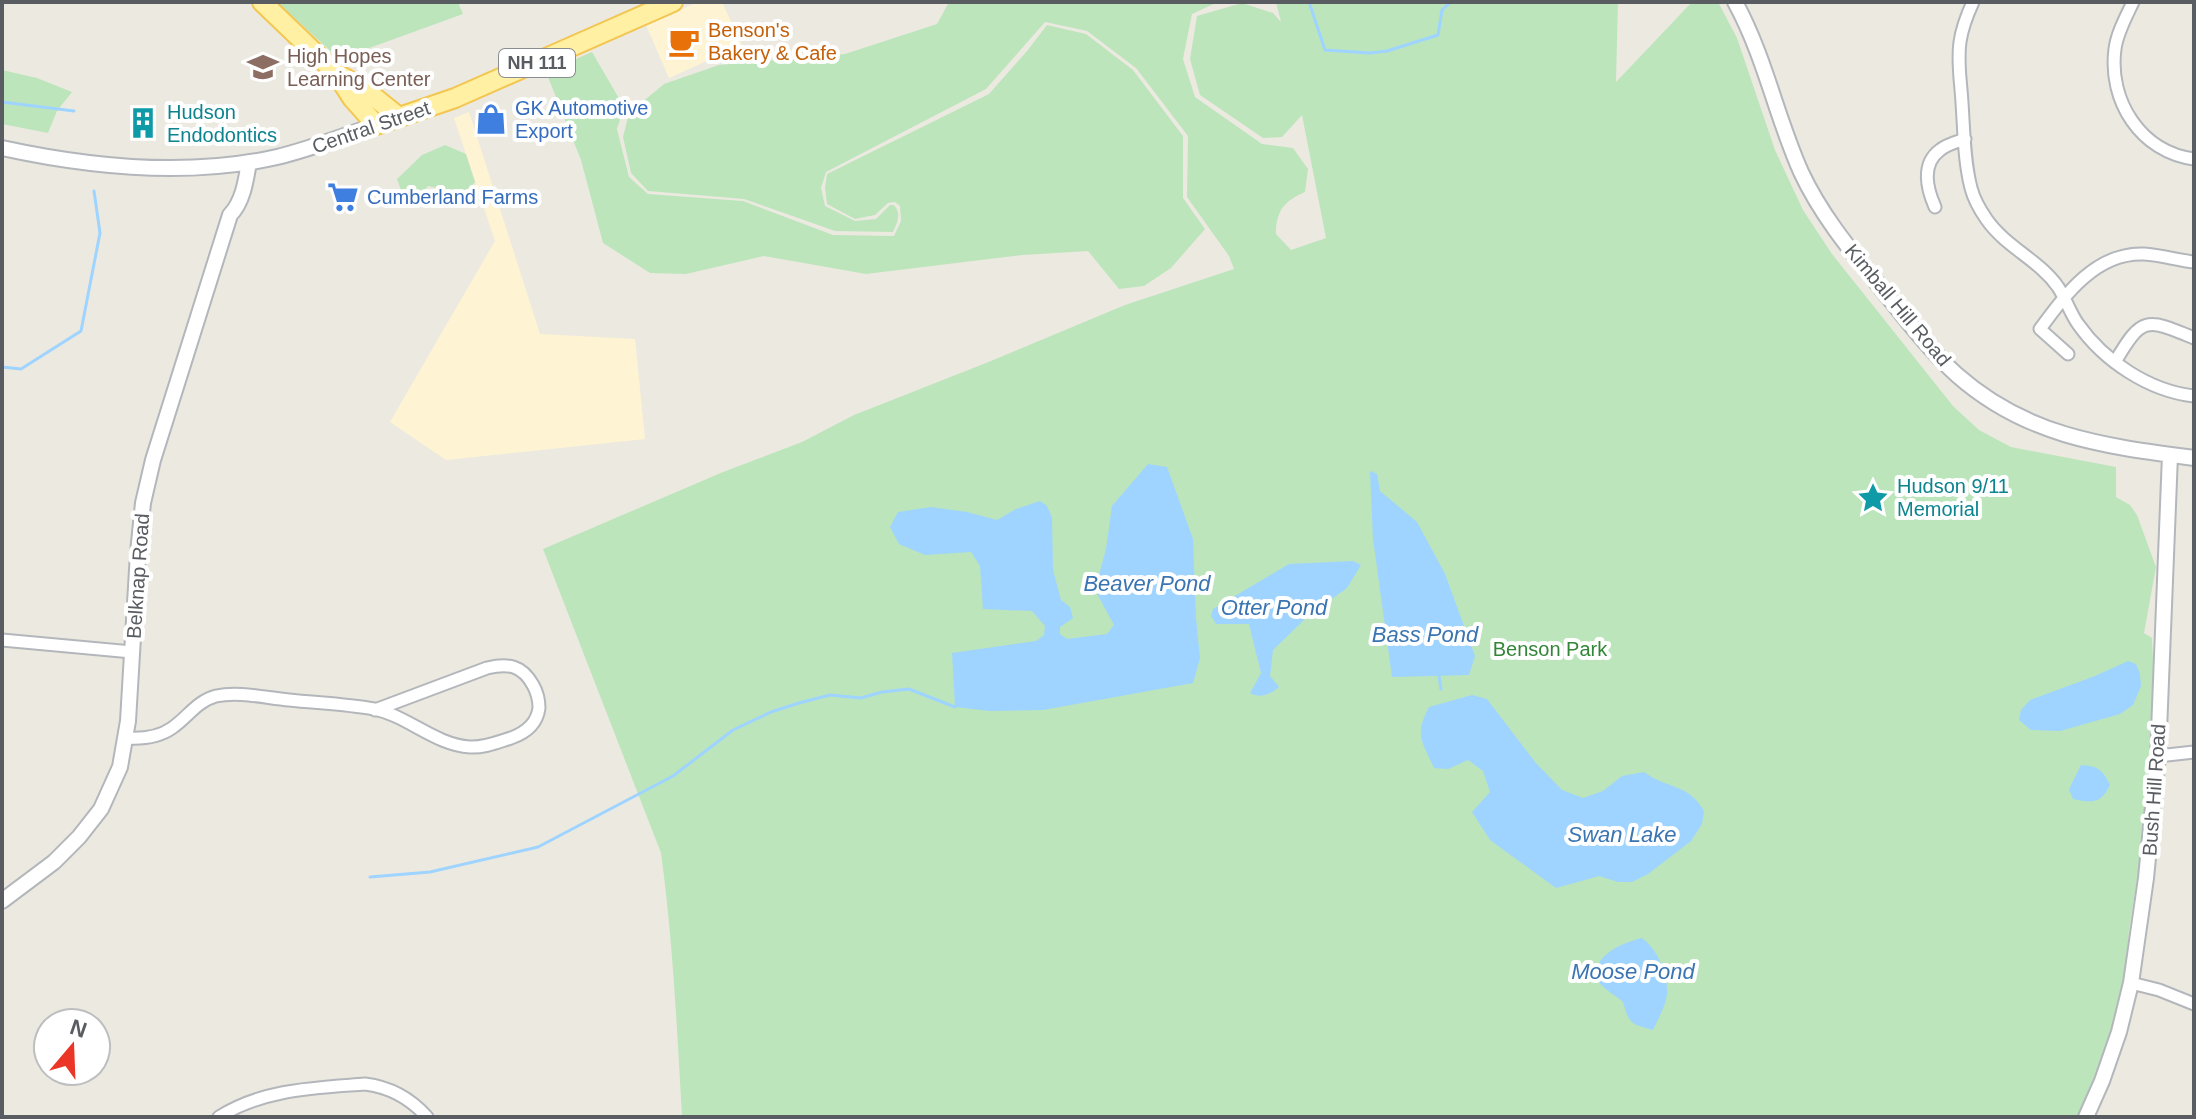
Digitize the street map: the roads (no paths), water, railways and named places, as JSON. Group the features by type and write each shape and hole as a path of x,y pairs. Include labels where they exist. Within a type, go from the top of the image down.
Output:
{"main road":[{"path":"262,2 336,73 352,98 376,125"},
{"name":"Central Street","path":"376,125 455,98 673,2"},
{"path":"336,73 363,88 399,117"}],"street":[{"name":"Kimball Hill Road","path":"1735,2 1756,44 1793,152 1815,197 1858,260 1939,358 1977,391 2044,428 2085,441 2134,451 2194,458"},
{"path":"1973,2 1959,44 1971,187 1981,212 2001,235 2041,268 2059,288 2085,334 2115,362 2168,391 2194,396"},
{"path":"2133,2 2115,48 2115,80 2121,101 2133,125 2151,142 2176,156 2194,159"},
{"name":"Central Street","path":"2,148 66,160 117,165 184,166 249,162 300,151 376,125"},
{"path":"1935,207 1927,184 1932,158 1944,147 1965,139"},
{"name":"Belknap Road","path":"2,901 54,862 79,837 101,809 120,767 126,738 143,503 153,460 230,215 237,208 249,162"},
{"path":"2068,354 2040,329 2063,297 2092,270 2124,257 2145,254 2194,262"},
{"path":"2115,362 2130,337 2147,324 2161,324 2194,338"},
{"name":"Bush Hill Road","path":"2086,1117 2111,1057 2131,983 2148,862 2158,756 2170,455"},
{"path":"2,640 132,652"},
{"path":"126,738 146,738 164,733 201,702 228,694 375,710 400,718 452,743 471,747 523,733 532,725 539,708 536,691 526,674 518,668 504,665 487,668 375,710"},
{"path":"2158,756 2194,752"},
{"path":"2131,983 2194,1004"},
{"path":"219,1117 235,1107 274,1093 365,1084 399,1094 427,1117"}],"water":[{"name":"Beaver Pond","path":"1148,464 1167,467 1193,539 1200,658 1193,683 1043,710 990,711 955,707 952,653 1036,641 1044,635 1045,626 1032,611 983,609 980,566 971,552 925,555 899,544 890,527 898,512 931,507 997,520 1040,501 1047,506 1052,518 1053,570 1061,600 1070,607 1073,618 1060,627 1060,634 1067,639 1107,634 1114,625 1095,590 1106,549 1112,506"},
{"name":"Bass Pond","path":"1370,471 1377,474 1380,491 1417,522 1445,574 1475,656 1469,675 1392,677 1373,539"},
{"name":"Otter Pond","path":"1353,561 1361,565 1347,588 1309,615 1273,650 1270,676 1279,687 1265,695 1250,693 1261,673 1249,624 1216,624 1211,616 1213,609 1289,564"},
{"path":"2128,661 2136,664 2141,686 2133,705 2120,714 2060,731 2031,730 2019,720 2021,710 2030,700"},
{"name":"Swan Lake","path":"1472,695 1487,699 1535,762 1562,790 1583,798 1603,791 1622,776 1644,772 1691,795 1704,811 1702,824 1691,841 1648,874 1632,882 1618,882 1599,876 1556,888 1490,840 1472,812 1490,792 1483,771 1468,760 1448,769 1434,768 1426,751 1421,732 1429,707"},
{"path":"2081,765 2092,766 2102,772 2110,785 2099,799 2073,799 2069,789"},
{"name":"Moose Pond","path":"1642,938 1657,956 1667,986 1665,1003 1653,1030 1632,1022 1623,1002 1601,985 1597,973 1598,965 1610,952"}],"waterway":[{"path":"1309,2 1325,50 1370,53 1387,51 1438,35 1442,10 1451,2"},
{"path":"2,102 74,111"},
{"path":"2,367 21,369 81,331 100,233 94,191"},
{"path":"1439,676 1441,689"},
{"path":"370,877 430,872 538,847 673,776 733,730 799,703 830,695 861,698 909,689 955,707"}],"place":[{"name":"Benson's Bakery & Cafe","path":"684,42"},
{"name":"High Hopes Learning Center","path":"263,67"},
{"name":"GK Automotive Export","path":"491,119"},
{"name":"Hudson Endodontics","path":"143,123"},
{"name":"Cumberland Farms","path":"343,197"},
{"name":"Hudson 9/11 Memorial","path":"1873,498"}],"park label":[{"name":"Benson Park","path":"1550,649"}]}
